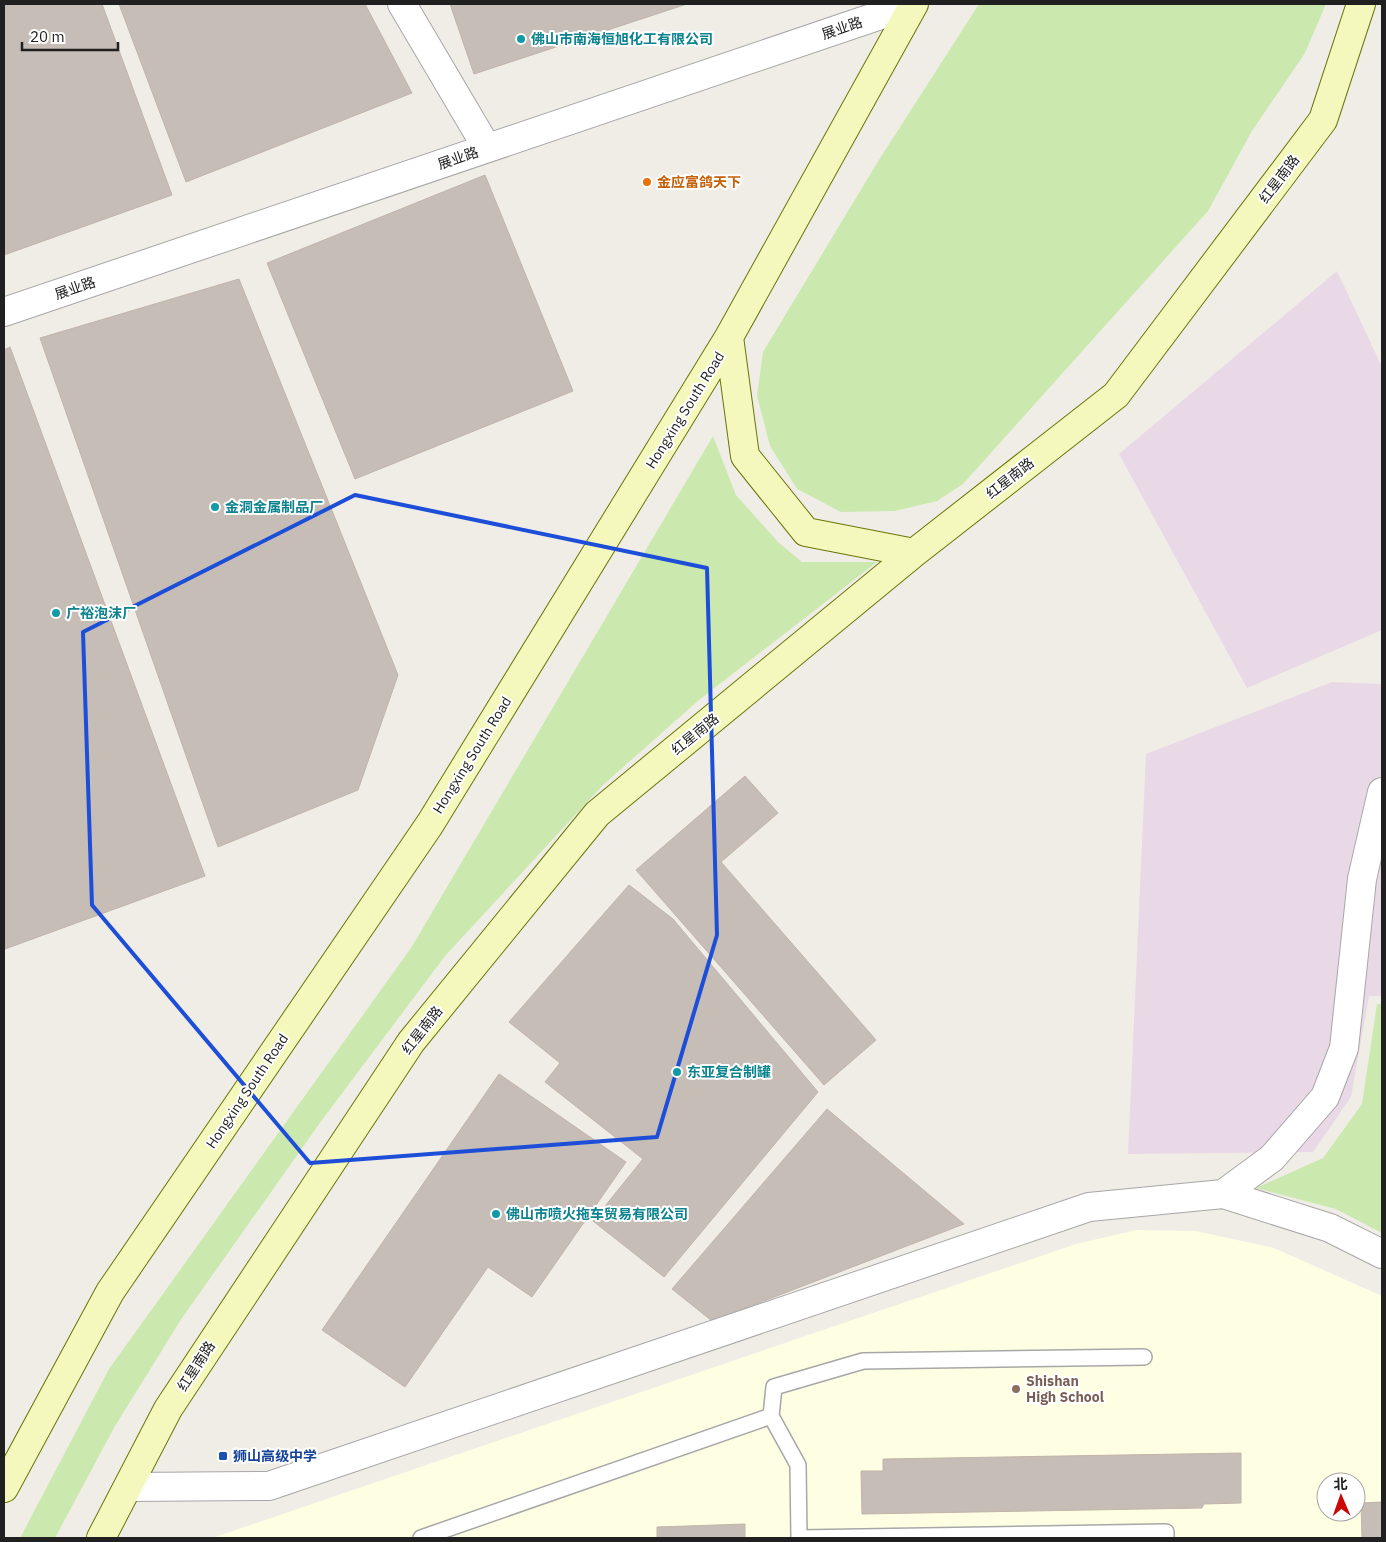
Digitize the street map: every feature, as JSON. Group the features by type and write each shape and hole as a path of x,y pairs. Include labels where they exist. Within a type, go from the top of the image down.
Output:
{"main road":[{"name":"Hongxing South Road","path":"4,1488 110,1292 430,824 729,337 913,4"},
{"name":"红星南路","path":"101,1538 168,1409 411,1042 597,814 914,553 1116,395 1323,120 1361,4"},
{"path":"729,337 745,456 806,532 914,553"}],"street":[{"path":"402,4 487,148"},
{"name":"展业路","path":"4,312 913,4"},
{"path":"1223,1194 1272,1158 1326,1097 1344,1048 1362,879 1382,792"},
{"path":"128,1487 269,1486 1089,1207 1223,1194 1330,1228 1382,1254"}],"lane":[{"path":"1144,1357 863,1361 774,1387 771,1416 798,1465 799,1538 1166,1532 1166,1538"},
{"path":"420,1538 771,1416"}],"highlighted area":[{"path":"355,495 707,568 717,935 657,1137 310,1163 92,905 83,632"}],"shaded area":[{"path":"1337,271 1382,367 1382,630 1247,688 1119,454"},
{"path":"1332,682 1382,684 1382,996 1369,996 1351,1097 1313,1152 1128,1154 1146,754"},
{"name":"Shishan High School","path":"1136,1230 1196,1231 1274,1248 1382,1296 1382,1538 212,1538 1076,1244"}],"green space":[{"path":"979,4 1326,4 1305,53 1252,131 1208,211 963,484 937,501 895,511 841,512 797,489 770,446 757,396 763,352 877,163"},
{"path":"713,436 736,495 778,542 802,562 877,562 699,700 603,785 445,956 322,1120 182,1318 115,1426 55,1538 20,1538 109,1369 411,948"},
{"path":"1377,1004 1382,1004 1382,1233 1336,1209 1256,1188 1323,1158 1362,1104"}],"building":[{"path":"4,4 102,4 172,195 4,255"},
{"path":"119,4 365,4 412,93 186,182"},
{"name":"佛山市南海恒旭化工有限公司","path":"450,4 687,4 474,74"},
{"path":"485,175 573,391 355,479 267,263"},
{"name":"金洞金属制品厂","path":"239,279 398,675 358,790 218,847 40,338"},
{"name":"广裕泡沫厂","path":"10,347 205,876 5,949 4,350"},
{"path":"745,776 778,813 721,862 876,1040 824,1085 636,870"},
{"name":"东亚复合制罐","path":"629,885 673,919 818,1092 664,1277 593,1221 643,1159 545,1082 560,1063 509,1022"},
{"name":"佛山市喷火拖车贸易有限公司","path":"499,1074 626,1162 532,1297 488,1267 405,1387 322,1330"},
{"path":"827,1109 964,1224 712,1321 672,1289"},
{"path":"1241,1453 1241,1503 1204,1504 1202,1508 862,1514 861,1471 883,1471 883,1459"},
{"path":"1382,1502 1382,1538 1362,1538 1362,1522 1366,1522 1366,1503"},
{"path":"745,1524 745,1538 657,1538 657,1527"}],"place":[{"name":"佛山市南海恒旭化工有限公司","path":"521,39"},
{"name":"金应富鸽天下","path":"647,182"},
{"name":"金洞金属制品厂","path":"215,507"},
{"name":"广裕泡沫厂","path":"56,613"},
{"name":"东亚复合制罐","path":"677,1072"},
{"name":"佛山市喷火拖车贸易有限公司","path":"496,1214"},
{"name":"Shishan High School","path":"1016,1389"},
{"name":"狮山高级中学","path":"223,1456"}]}
